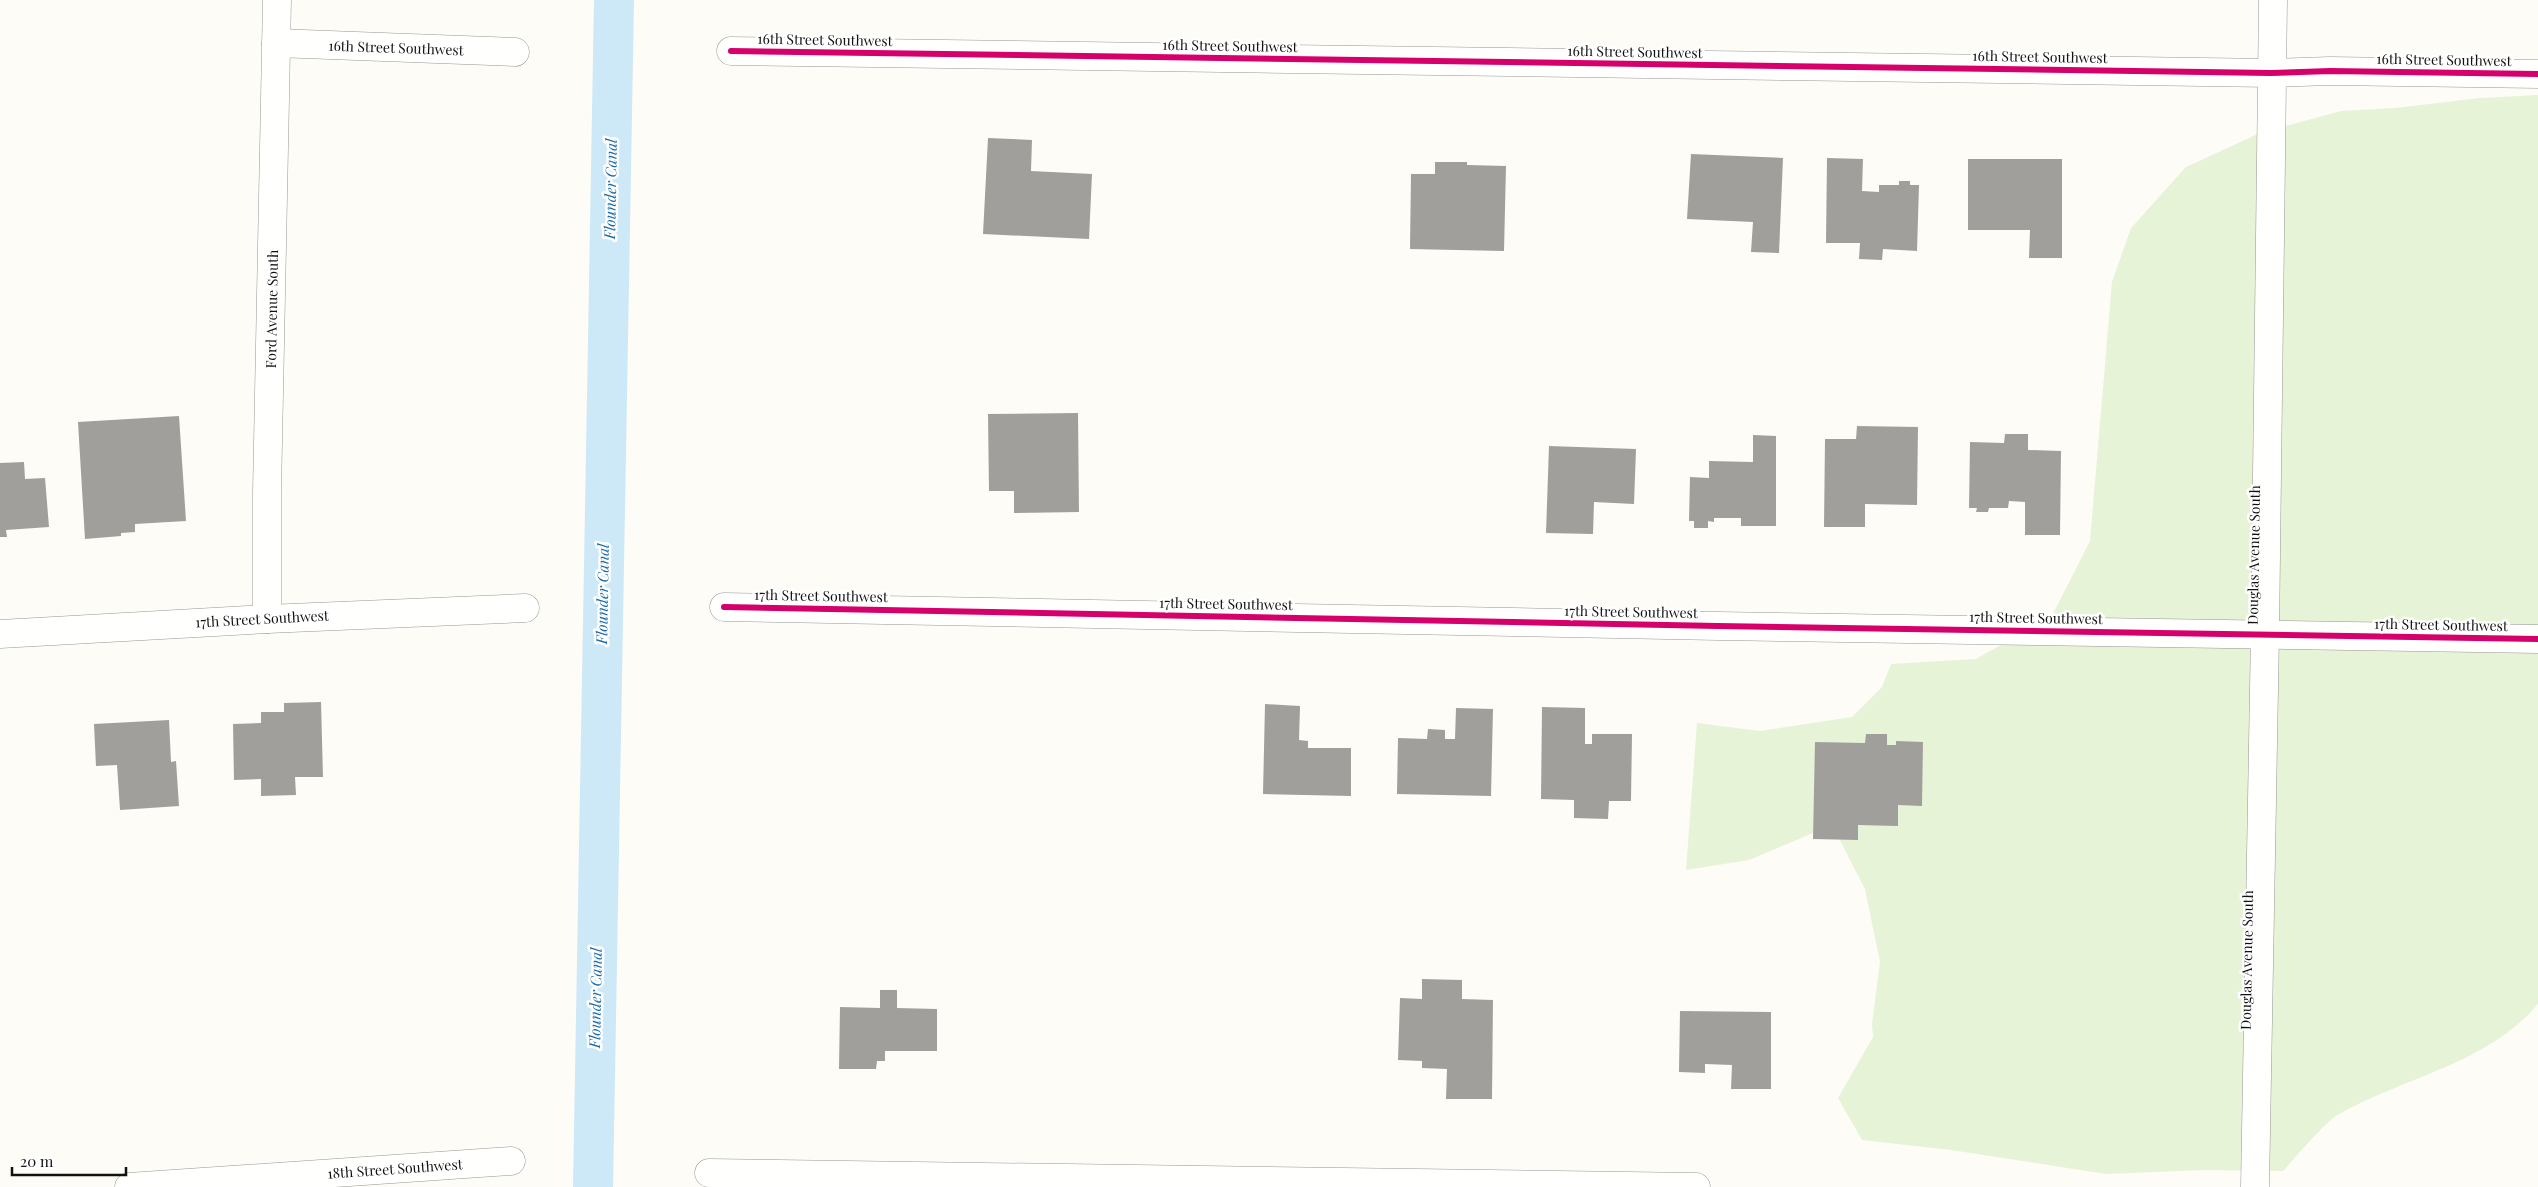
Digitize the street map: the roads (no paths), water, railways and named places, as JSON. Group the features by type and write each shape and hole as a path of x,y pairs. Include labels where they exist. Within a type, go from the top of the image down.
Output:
{"street":[{"name":"Ford Avenue South","path":"267,618 267,492 277,0"},
{"name":"Douglas Avenue South","path":"2255,1187 2266,634 2272,0"},
{"name":"16th Street Southwest","path":"276,43 515,52"},
{"name":"16th Street Southwest","path":"731,51 2271,73 2330,71 2538,74"},
{"name":"17th Street Southwest","path":"724,607 2538,639"},
{"name":"17th Street Southwest","path":"0,634 267,618 525,608"},
{"name":"18th Street Southwest","path":"129,1187 511,1161"},
{"path":"710,1173 1696,1187"}],"waterway":[{"name":"Flounder Canal","path":"593,1187 614,0"}]}
